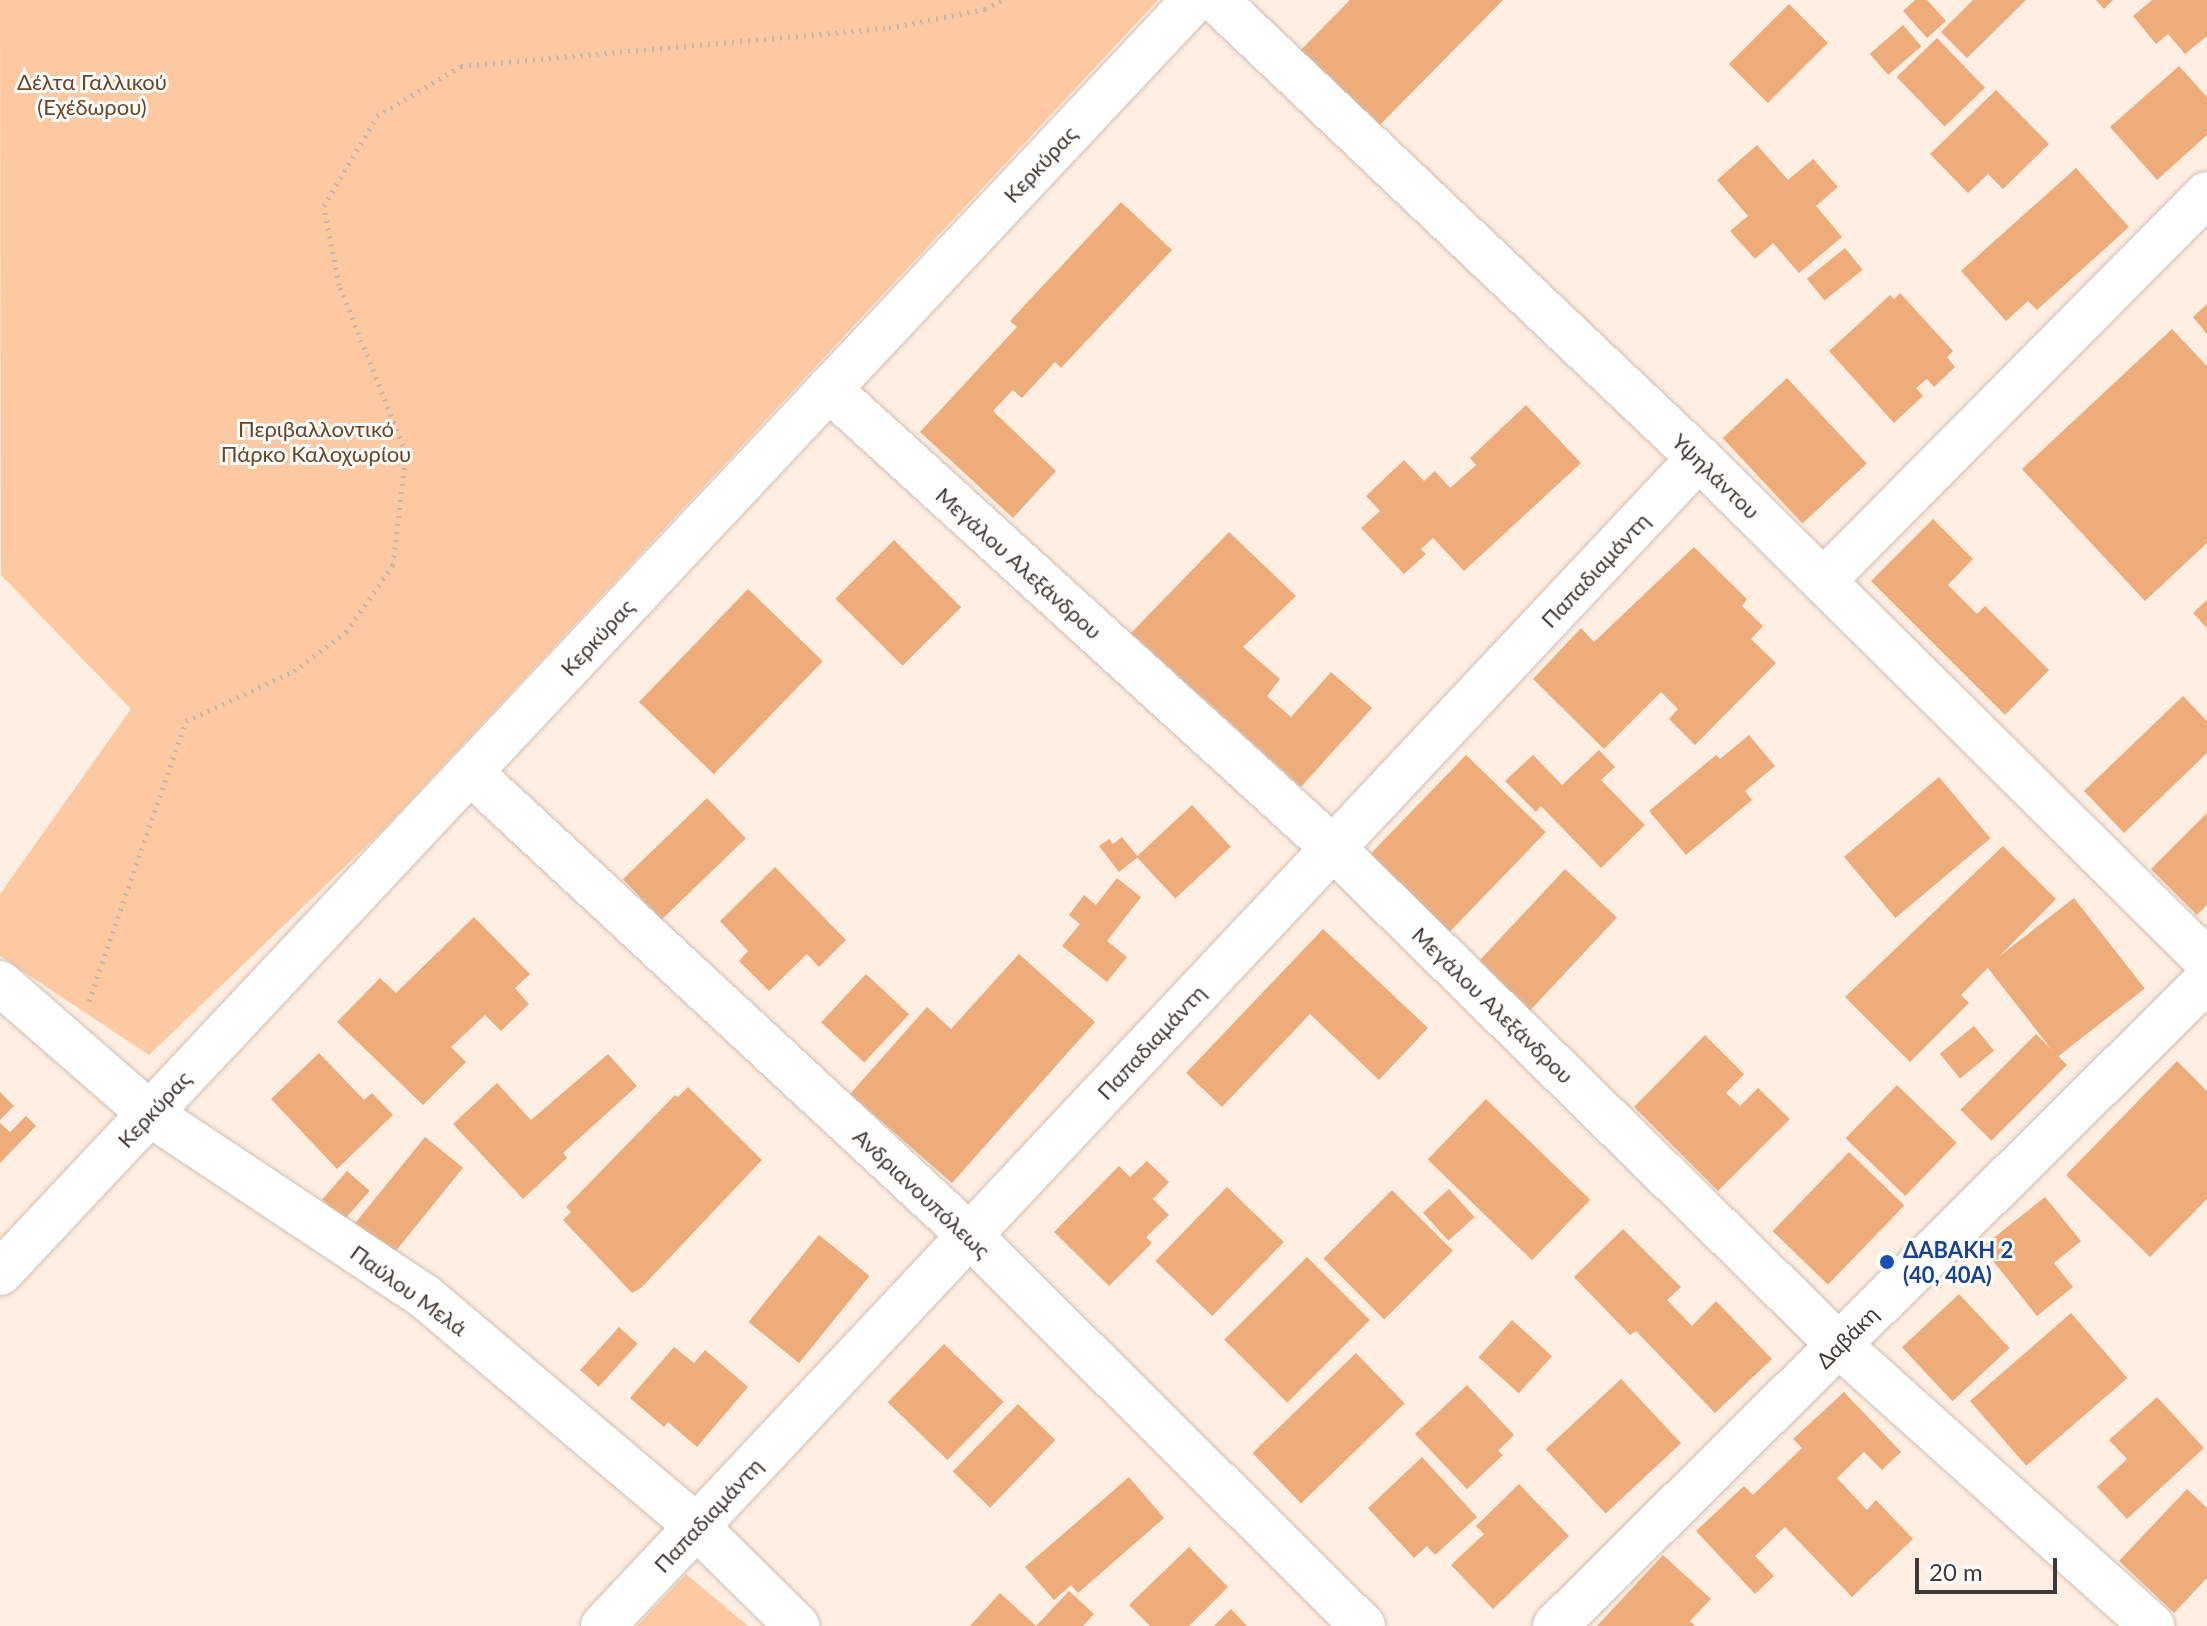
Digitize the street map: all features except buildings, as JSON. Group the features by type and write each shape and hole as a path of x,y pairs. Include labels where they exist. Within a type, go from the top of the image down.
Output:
{"street":[{"name":"Κερκύρας","path":"0,1273 1194,0"},
{"name":"Υψηλάντου","path":"1216,0 1699,458 2207,961"},
{"path":"1823,581 2207,194"},
{"name":"Μεγάλου Αλεξάνδρου","path":"829,389 1334,849 1839,1345 2152,1626"},
{"name":"Παπαδιαμάντη","path":"603,1626 1699,458"},
{"name":"Ανδριανουπόλεως","path":"470,772 969,1235 1363,1626"},
{"name":"Δαβάκη","path":"1555,1626 2207,980"},
{"name":"Παύλου Μελά","path":"0,983 150,1114 424,1296 697,1527 797,1626"}],"path":[{"path":"60,1035 90,1000 186,721 294,671 346,632 393,565 406,453 339,285 324,206 377,116 461,66 889,28 985,9 1002,0"}],"green space":[{"name":"Περιβαλλοντικό Πάρκο Καλοχωρίου","path":"0,0 1158,0 382,831 149,1055 0,956 0,894 131,709 1,575"},
{"path":"686,1574 748,1626 637,1626"}],"place":[{"name":"ΔΑΒΑΚΗ 2 (40, 40Α)","path":"1887,1262"}],"park label":[{"name":"Δέλτα Γαλλικού (Εχέδωρου)","path":"92,94"}]}
